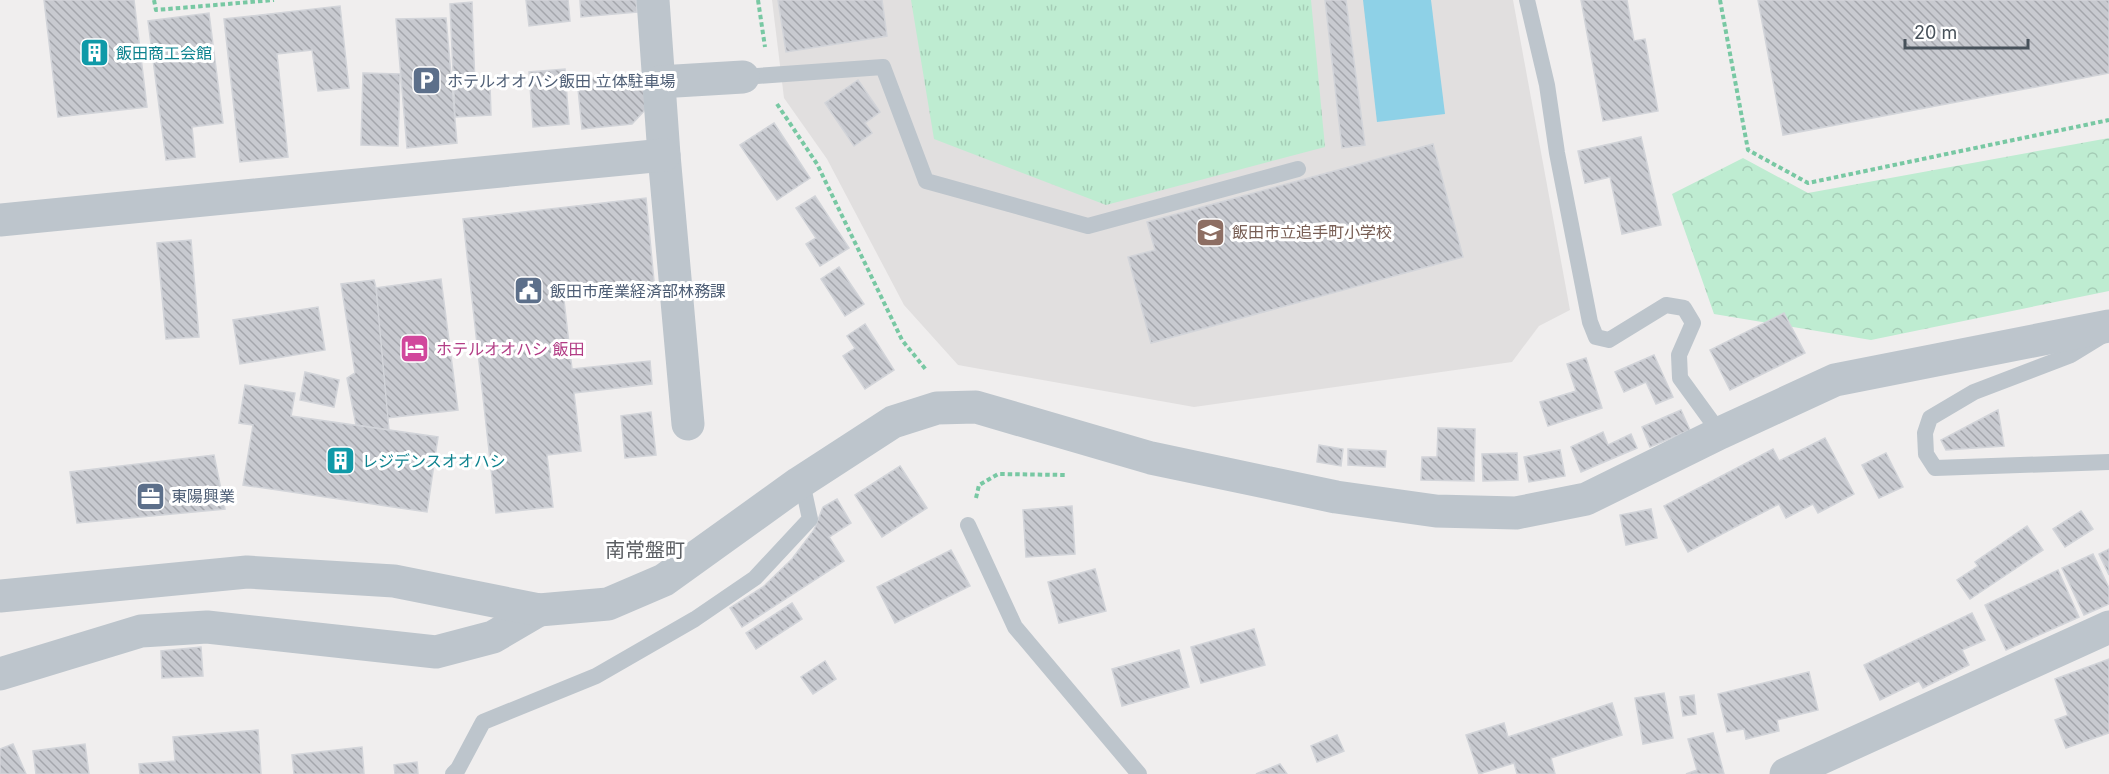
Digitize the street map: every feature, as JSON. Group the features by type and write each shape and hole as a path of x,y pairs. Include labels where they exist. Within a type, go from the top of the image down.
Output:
{"street":[{"path":"653,0 688,424"},
{"path":"659,82 743,77"},
{"path":"0,220 664,155"},
{"path":"0,596 247,572 394,581 539,610 608,604 664,580 799,483 892,422 937,408 976,407 1150,458 1336,497 1436,511 1516,513 1586,499 1835,380 2109,326"},
{"path":"0,674 141,631 207,627 436,652 493,638 539,610"},
{"path":"1804,770 2109,627"}],"lane":[{"path":"1527,0 1547,85 1590,322 1596,337 1609,340 1666,305 1684,309 1694,323 1679,355 1680,378 1720,433"},
{"path":"743,77 883,66 926,181 1088,226 1298,170"},
{"path":"2109,332 2071,355 1974,392 1930,418 1924,433 1926,454 1935,468 2109,462"},
{"path":"453,774 458,769 483,722 596,676 695,619 755,578 810,519 805,496 799,483"},
{"path":"968,525 1015,627 1139,774"}],"path":[{"path":"154,0 156,10 274,0"},
{"path":"1720,0 1748,150 1808,183 2109,120"},
{"path":"792,127 817,164 902,340 929,374"},
{"path":"968,525 979,485 998,474 1066,475"}],"shaded area":[{"name":"飯田市立追手町小学校","path":"772,0 1513,0 1570,310 1539,326 1512,362 1194,407 958,365 904,305 827,159 784,98"}],"green space":[{"path":"911,0 1311,0 1325,147 1106,205 934,139"},
{"path":"2109,138 2109,291 1871,340 1714,314 1672,194 1743,158 1808,193"}],"water":[{"path":"1363,0 1431,0 1445,114 1377,122"}],"building":[{"name":"飯田商工会館","path":"44,0 134,0 147,107 58,117"},
{"path":"526,0 568,0 570,21 529,26"},
{"path":"580,0 636,0 637,12 581,17"},
{"path":"778,0 882,0 887,36 786,52"},
{"path":"1325,0 1346,0 1365,145 1342,148"},
{"path":"1581,0 1627,0 1634,41 1645,39 1658,111 1603,121"},
{"path":"1758,0 2109,0 2109,73 1783,135"},
{"path":"472,2 475,86 490,85 491,115 455,117 450,4"},
{"path":"340,6 349,88 318,91 312,50 277,54 288,157 240,162 224,19"},
{"path":"209,13 223,123 192,127 195,157 166,160 148,21"},
{"name":"ホテルオオハシ飯田 立体駐車場","path":"446,18 457,143 407,148 396,19"},
{"path":"565,69 569,124 533,127 529,72"},
{"path":"363,73 400,74 398,146 361,145"},
{"path":"643,75 645,110 632,124 582,129 577,79"},
{"path":"858,80 880,112 865,123 872,133 854,146 825,103"},
{"path":"774,123 810,178 777,200 740,145"},
{"path":"1641,137 1661,225 1622,234 1610,177 1585,183 1578,151"},
{"path":"1433,144 1463,257 1151,343 1128,257 1155,250 1147,222"},
{"path":"815,196 849,248 820,266 806,244 816,238 796,208"},
{"path":"646,198 654,281 563,292 572,369 650,361 652,384 574,393 581,451 547,455 553,507 496,513 463,219"},
{"path":"191,240 199,337 166,339 157,243"},
{"path":"839,267 864,304 845,316 821,279"},
{"name":"ホテルオオハシ 飯田","path":"441,279 458,410 387,418 376,288"},
{"path":"374,280 389,430 356,425 347,378 355,373 341,284"},
{"path":"318,307 325,350 240,364 233,320"},
{"path":"1784,313 1805,353 1730,390 1710,350"},
{"path":"865,324 894,370 865,389 843,356 855,348 847,336"},
{"path":"1654,355 1673,397 1656,404 1646,382 1624,392 1615,372"},
{"path":"1586,358 1602,408 1548,426 1540,402 1576,391 1567,364"},
{"path":"305,372 339,380 334,407 300,400"},
{"name":"レジデンスオオハシ","path":"245,385 295,393 291,416 438,437 427,512 243,485 253,425 239,423"},
{"path":"1681,410 1690,430 1650,447 1642,427"},
{"path":"1998,410 2004,446 1946,450 1941,440"},
{"path":"651,412 656,455 625,458 621,416"},
{"path":"1438,428 1475,429 1474,481 1421,480 1422,457 1437,457"},
{"path":"1603,432 1608,445 1631,434 1637,448 1581,472 1571,447"},
{"path":"1825,438 1854,494 1818,513 1813,504 1786,518 1779,504 1688,552 1664,506 1773,449 1779,461"},
{"path":"1319,445 1343,449 1341,466 1317,462"},
{"path":"1348,449 1386,451 1385,467 1348,465"},
{"path":"1560,450 1565,476 1529,482 1524,457"},
{"path":"1517,453 1518,480 1483,481 1482,454"},
{"path":"1886,453 1903,487 1879,498 1862,465"},
{"path":"214,455 225,509 77,523 70,472"},
{"path":"900,466 927,508 882,537 855,495"},
{"path":"837,499 851,523 829,537 844,561 742,627 730,608 763,587 792,559 814,530 823,507"},
{"path":"1072,506 1075,554 1026,557 1023,510"},
{"path":"1651,509 1657,538 1626,545 1620,515"},
{"path":"2081,511 2093,529 2065,547 2053,529"},
{"path":"2027,526 2043,550 1970,599 1957,580 1978,566 1975,562"},
{"path":"2109,549 2109,575 2099,554"},
{"path":"951,550 970,586 895,623 877,587"},
{"path":"2093,554 2109,588 2109,604 2084,615 2062,568"},
{"path":"1095,569 1106,611 1059,623 1048,582"},
{"path":"2058,570 2079,617 2006,650 1985,605"},
{"path":"792,603 802,619 756,649 746,633"},
{"path":"1972,613 1985,640 1962,650 1969,665 1923,688 1919,681 1880,700 1864,665"},
{"path":"1254,629 1265,665 1201,683 1191,647"},
{"path":"201,647 203,676 162,678 161,651"},
{"path":"1179,650 1189,687 1122,706 1112,669"},
{"path":"2109,659 2109,733 2066,748 2055,720 2068,715 2055,679"},
{"path":"825,661 836,679 813,694 801,677"},
{"path":"1809,672 1818,710 1777,720 1779,731 1746,739 1744,729 1727,732 1718,694"},
{"path":"1664,693 1673,738 1643,744 1635,698"},
{"path":"1694,695 1696,714 1683,716 1680,697"},
{"path":"1612,703 1622,735 1551,758 1555,774 1517,774 1514,763 1479,774 1466,735 1504,723 1508,737"},
{"path":"258,730 261,774 140,774 139,764 175,761 173,737"},
{"path":"1713,733 1724,774 1686,774 1697,770 1688,739"},
{"path":"1337,735 1344,751 1317,762 1311,746"},
{"path":"13,744 26,774 0,774 0,749"},
{"path":"85,744 89,774 36,774 33,751"},
{"path":"362,747 364,774 294,774 292,755"},
{"path":"417,762 418,774 395,774 394,765"},
{"path":"1280,764 1287,774 1256,774"}],"place":[{"name":"飯田商工会館","path":"95,53"},
{"name":"ホテルオオハシ飯田 立体駐車場","path":"426,81"},
{"name":"飯田市立追手町小学校","path":"1211,232"},
{"name":"飯田市産業経済部林務課","path":"529,291"},
{"name":"ホテルオオハシ 飯田","path":"415,349"},
{"name":"レジデンスオオハシ","path":"341,461"},
{"name":"東陽興業","path":"150,496"}],"district":[{"name":"南常盤町","path":"645,550"}]}
